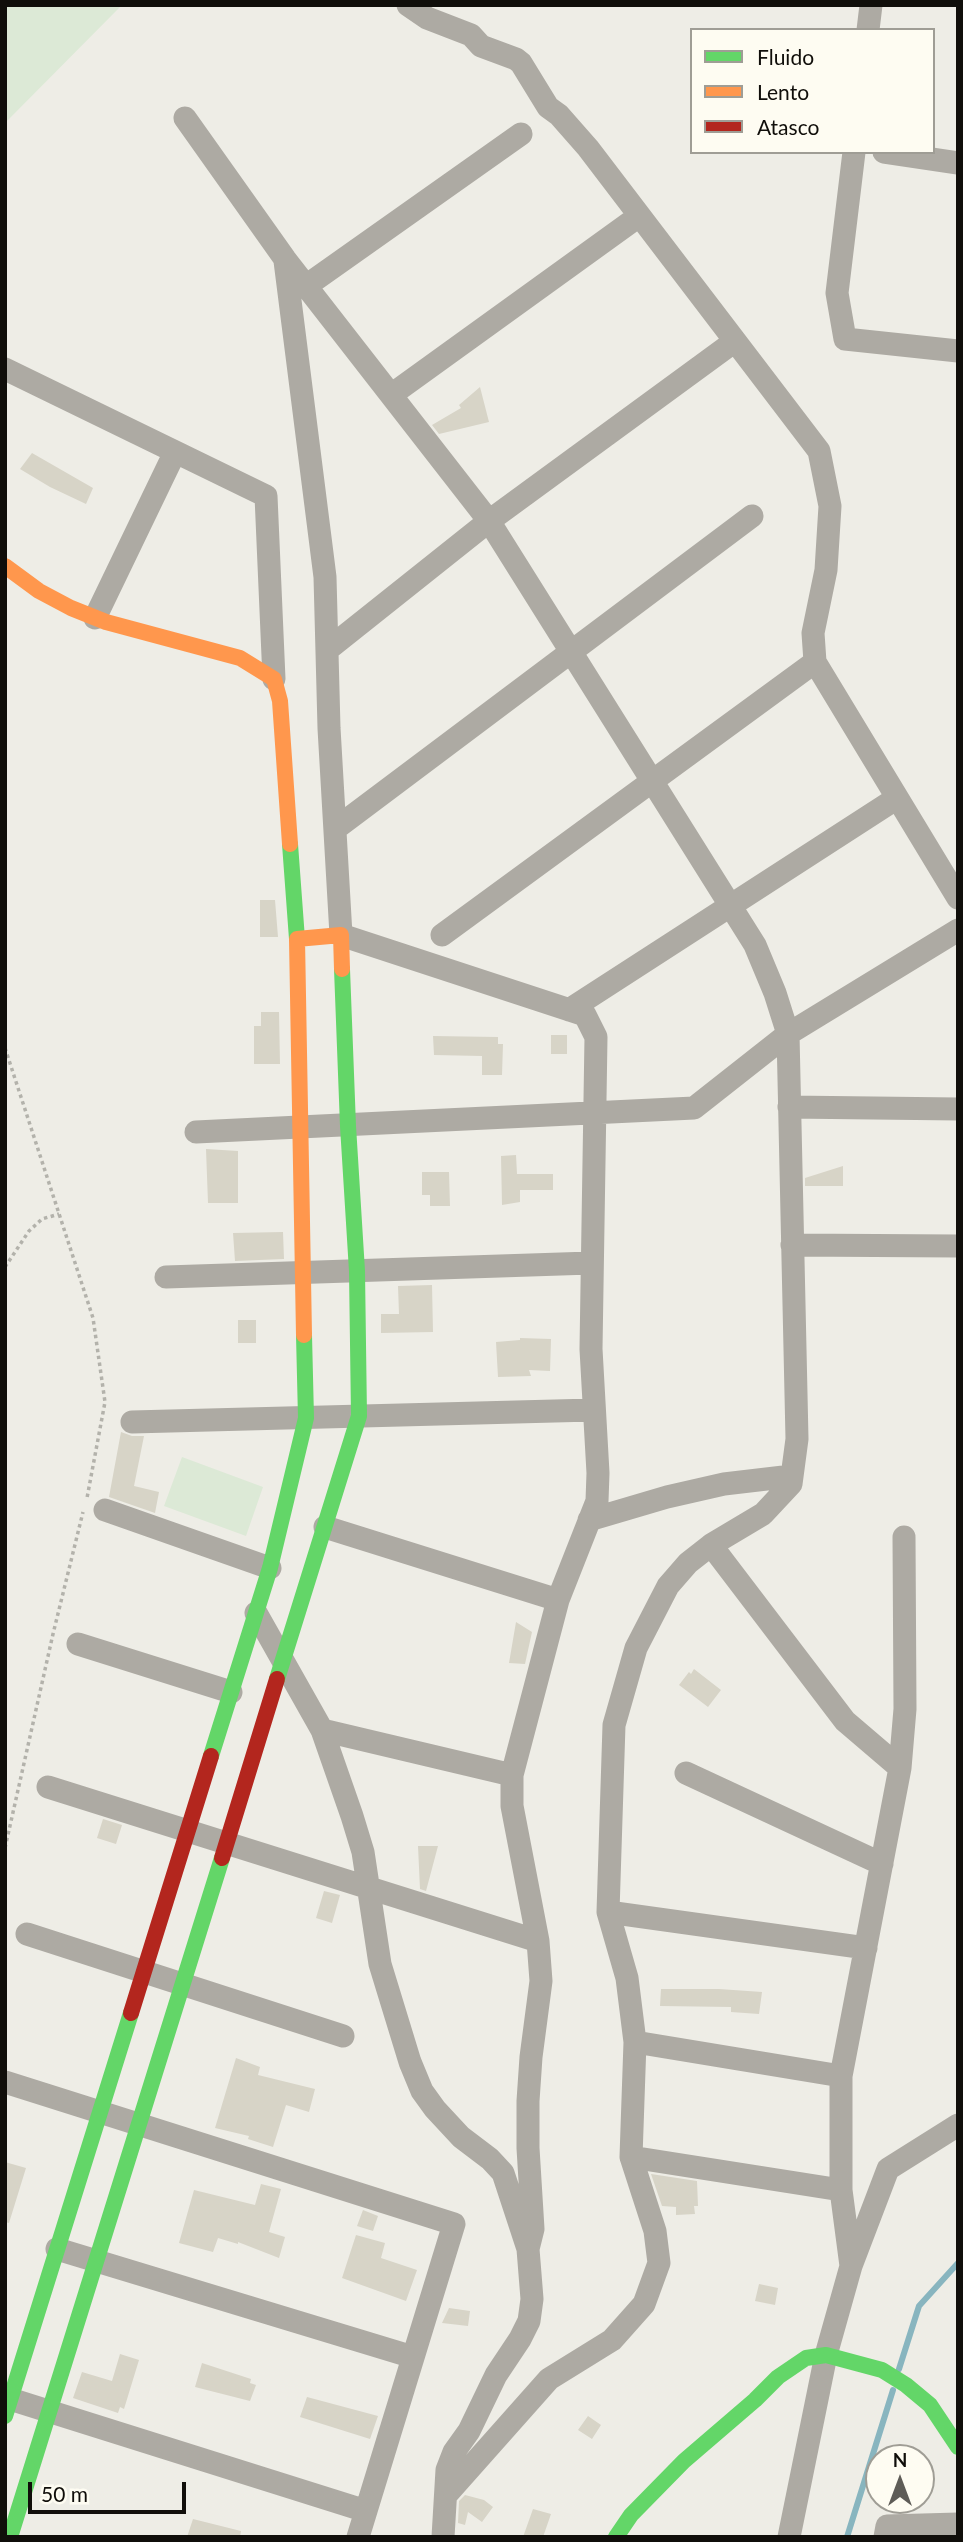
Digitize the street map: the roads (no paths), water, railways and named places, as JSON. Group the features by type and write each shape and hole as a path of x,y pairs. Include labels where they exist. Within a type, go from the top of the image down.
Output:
{"street":[{"path":"408,5 427,18 471,35 481,46 521,63 548,107 559,115 588,148 819,451 830,506 826,570 813,633 815,662 958,898"},
{"path":"868,28 871,5"},
{"path":"185,118 285,259 489,521 755,945 788,1034 797,1439 791,1484 763,1514 688,1563 668,1586 636,1648 614,1725 608,1912 627,1978 635,2042 631,2157 654,2231 659,2263 644,2304 612,2340 549,2379 446,2495"},
{"path":"306,286 521,134"},
{"path":"854,154 837,293 845,339 958,351"},
{"path":"897,154 958,163"},
{"path":"391,395 639,216"},
{"path":"10,2537 359,1416 357,1271 348,1126 325,577 285,259"},
{"path":"327,650 489,521 735,341"},
{"path":"5,369 266,496 274,679 280,701 297,939 306,1418 270,1568 8,2408 49,2411 366,2511"},
{"path":"95,618 175,452"},
{"path":"335,829 752,516"},
{"path":"5,566 39,591 95,618 240,658 274,679"},
{"path":"442,935 815,662"},
{"path":"569,1010 897,798"},
{"path":"196,1132 694,1108 788,1034 958,930"},
{"path":"297,939 341,935 586,1015 596,1037 590,1263 597,1501 558,1600 512,1775 512,1805 538,1941 541,1981 527,2101 527,2148 533,2229 528,2249"},
{"path":"789,1107 958,1108"},
{"path":"792,1245 958,1246"},
{"path":"166,1277 590,1263"},
{"path":"132,1422 593,1410"},
{"path":"589,1520 712,1487 792,1475"},
{"path":"105,1510 270,1568"},
{"path":"325,1527 558,1600"},
{"path":"851,2266 841,2190 841,2076 900,1768 905,1709 904,1536"},
{"path":"712,1545 845,1721 900,1768"},
{"path":"256,1613 322,1730 363,1852 380,1964 390,2003 422,2091 460,2137 490,2159 503,2174 528,2249 532,2299 529,2320 454,2452 447,2470 443,2537"},
{"path":"78,1644 231,1692"},
{"path":"322,1730 512,1775"},
{"path":"686,1773 882,1864"},
{"path":"48,1787 538,1941"},
{"path":"608,1912 866,1948"},
{"path":"27,1934 342,2036"},
{"path":"635,2042 841,2076"},
{"path":"5,2082 454,2224 358,2537"},
{"path":"789,2537 826,2355 851,2266 888,2169 958,2124"},
{"path":"631,2157 841,2190"},
{"path":"57,2249 413,2357"},
{"path":"615,2537 631,2515 663,2481 778,2377 806,2358 826,2355 882,2370 930,2405 958,2447"},
{"path":"885,2537 887,2526 958,2524"}],"waterway":[{"path":"899,2369 919,2306 958,2263"},
{"path":"847,2537 893,2390"}]}
